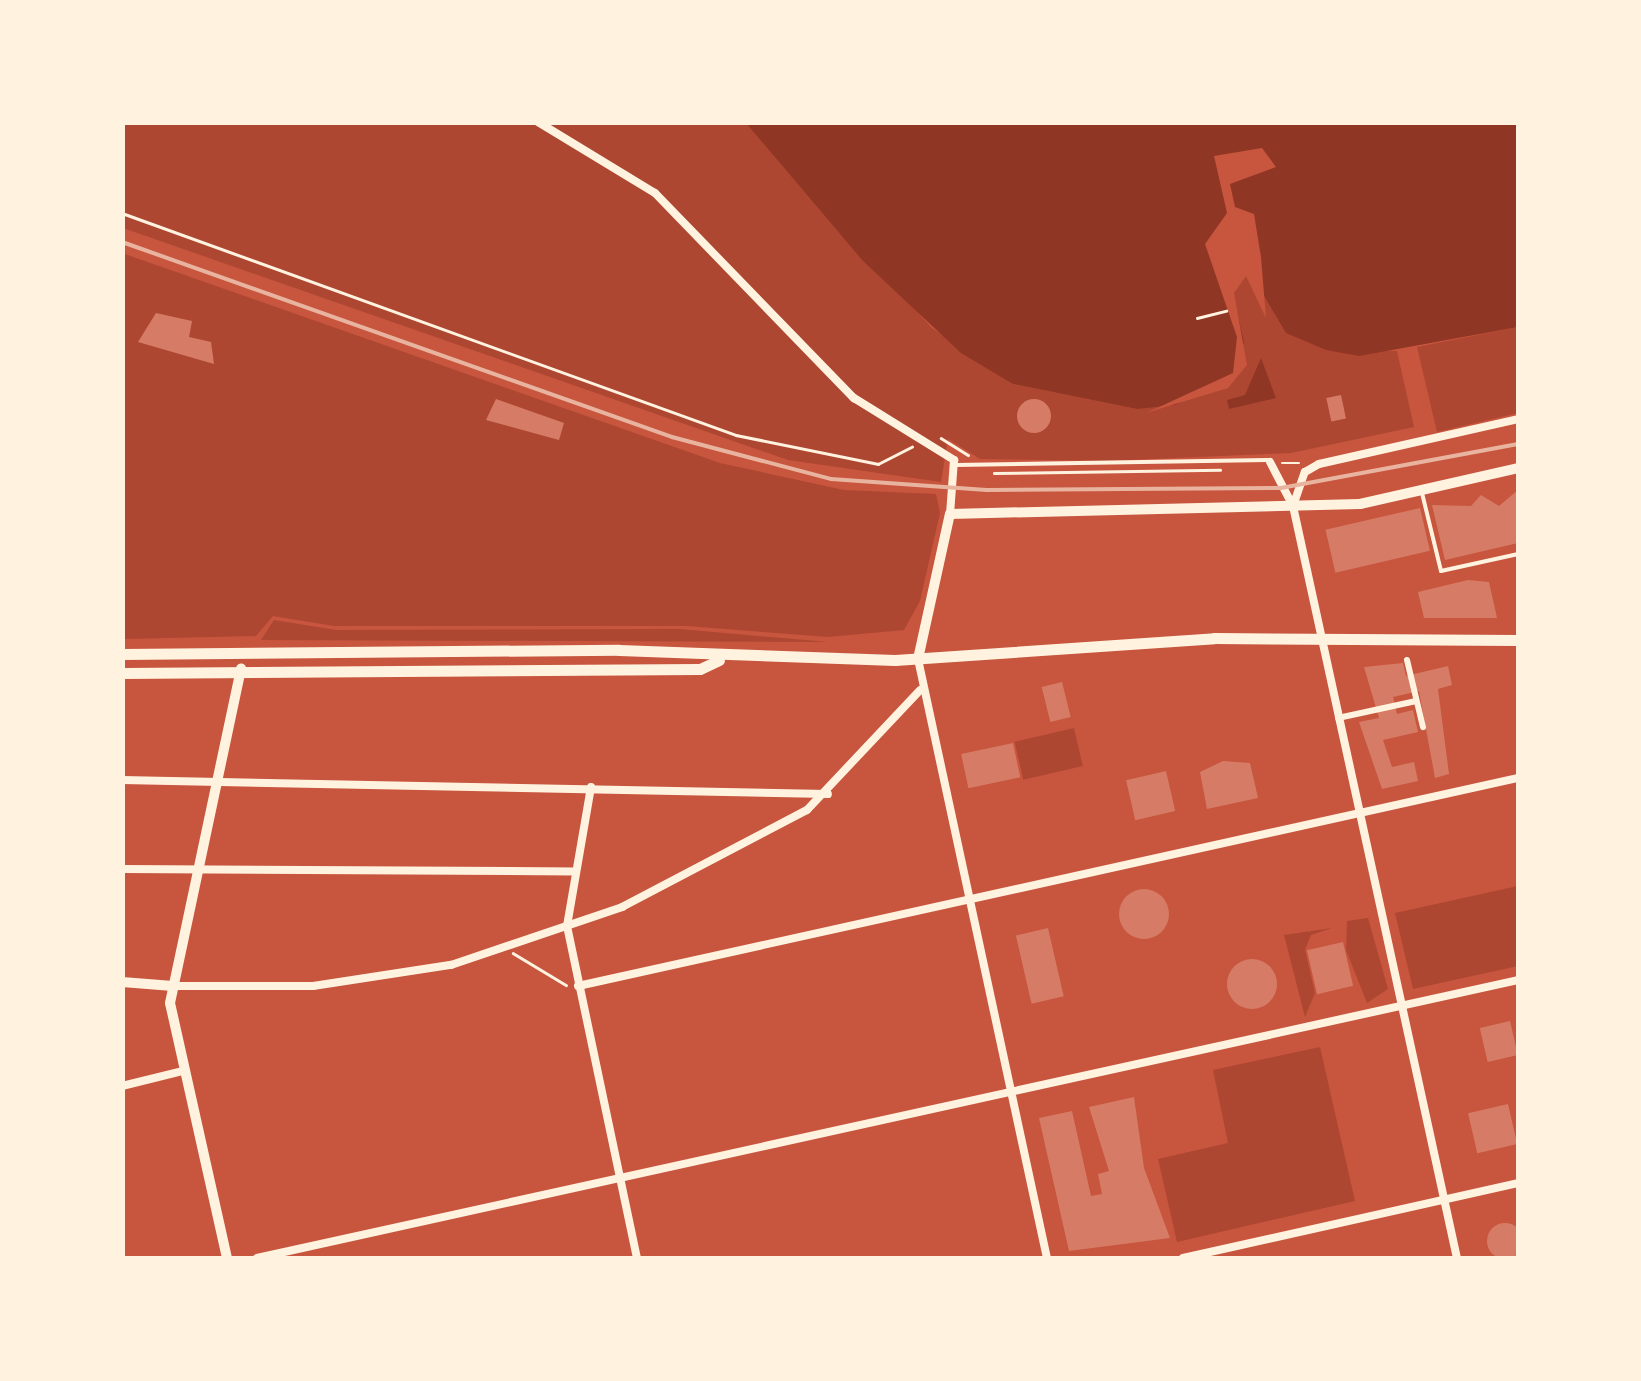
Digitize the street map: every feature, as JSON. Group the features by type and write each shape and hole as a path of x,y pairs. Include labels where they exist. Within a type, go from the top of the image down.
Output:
{"main road":[{"path":"122,654 599,650 719,660 918,659 1108,642 1518,640"},
{"path":"122,673 241,668 700,668 719,660"}],"street":[{"path":"538,122 655,193 854,398 956,465 950,514 918,659 920,690 1048,1258"},
{"path":"1294,506 1309,468 1518,420"},
{"path":"1270,462 1294,506 1456,1258"},
{"path":"950,514 1294,506 1421,490 1518,468"},
{"path":"1407,660 1422,727"},
{"path":"227,1258 183,1071 173,986 241,668"},
{"path":"122,982 173,986 346,982 512,950 733,854 828,794 920,690"},
{"path":"1338,718 1416,701"},
{"path":"578,986 1518,778"},
{"path":"122,780 591,786 828,794"},
{"path":"591,786 567,926 638,1258"},
{"path":"122,869 576,871"},
{"path":"257,1258 1518,980"},
{"path":"122,1086 183,1071"},
{"path":"1183,1258 1518,1183"}],"lane":[{"path":"956,465 1270,462"},
{"path":"1421,490 1440,571 1518,554"}],"path":[{"path":"122,212 736,435 878,464 914,446"},
{"path":"1197,318 1226,311"},
{"path":"932,434 973,460"},
{"path":"1270,462 1309,468"},
{"path":"983,466 1012,475 1230,469"},
{"path":"514,954 578,986"}],"shaded area":[{"path":"122,123 746,123 932,328 1013,384 1137,409 1244,269 1326,350 1397,351 1414,427 1291,453 1107,461 980,459 948,439 941,482 788,460 123,228"},
{"path":"746,123 1518,123 1518,327 1359,356 1326,350 1286,333 1250,272 1238,275 1233,295 1244,342 1237,378 1175,405 1137,409 1013,384 961,353 863,261"},
{"path":"122,253 720,463 844,490 936,494 940,513 920,601 904,630 828,637 686,626 334,626 273,616 256,636 123,639"},
{"path":"1518,327 1518,413 1437,432 1417,347"},
{"path":"1261,358 1276,398 1229,409 1227,400 1245,395"},
{"path":"274,620 336,630 680,629 828,642 261,640"},
{"path":"1074,728 1083,766 1023,780 1015,742"},
{"path":"1518,886 1518,966 1413,989 1395,913"},
{"path":"1368,918 1388,989 1367,1003 1346,950 1347,921"},
{"path":"1332,928 1311,935 1305,950 1315,993 1305,1017 1284,935"},
{"path":"1320,1047 1355,1201 1177,1242 1158,1159 1228,1143 1213,1070"}],"pier":[{"path":"1262,148 1276,167 1230,184 1235,207 1254,214 1261,257 1266,318 1246,276 1234,293 1247,365 1228,388 1146,413 1233,373 1237,337 1205,244 1227,213 1214,156"}],"building":[{"path":"156,313 192,321 189,337 211,342 214,364 138,342"},
{"path":"1341,395 1346,418 1331,422 1326,398"},
{"path":"496,399 564,423 559,440 486,420"},
{"path":"1034,399 1046,404 1051,416 1046,428 1034,433 1022,428 1017,416 1022,404"},
{"path":"1518,490 1518,543 1445,560 1432,505 1471,506 1481,495 1499,506"},
{"path":"1420,508 1430,551 1335,573 1325,530"},
{"path":"1468,580 1489,582 1497,618 1424,618 1418,592"},
{"path":"1403,663 1406,676 1448,666 1452,685 1438,689 1449,774 1435,778 1419,691 1393,697 1397,714 1413,710 1418,732 1383,740 1392,767 1414,762 1418,781 1382,789 1359,722 1379,718 1364,667"},
{"path":"1062,682 1071,717 1050,722 1042,687"},
{"path":"1013,743 1020,777 968,788 961,754"},
{"path":"1223,761 1250,763 1258,798 1207,809 1200,772"},
{"path":"1166,771 1175,811 1135,820 1126,780"},
{"path":"1144,889 1161,897 1169,914 1161,931 1144,939 1127,931 1119,914 1127,897"},
{"path":"1048,928 1064,996 1032,1004 1016,935"},
{"path":"1343,942 1353,986 1317,994 1307,950"},
{"path":"1252,959 1270,966 1277,984 1270,1002 1252,1009 1234,1002 1227,984 1234,966"},
{"path":"1510,1021 1518,1055 1488,1062 1480,1028"},
{"path":"1134,1097 1144,1168 1170,1238 1069,1251 1039,1118 1072,1111 1091,1196 1102,1194 1098,1174 1109,1171 1089,1107"},
{"path":"1508,1104 1517,1144 1477,1153 1468,1113"},
{"path":"1505,1223 1517,1229 1523,1241 1517,1253 1505,1259 1493,1253 1487,1241 1493,1229"}],"railway":[{"path":"122,242 672,437 831,479 987,490 1281,488 1518,444"}]}
